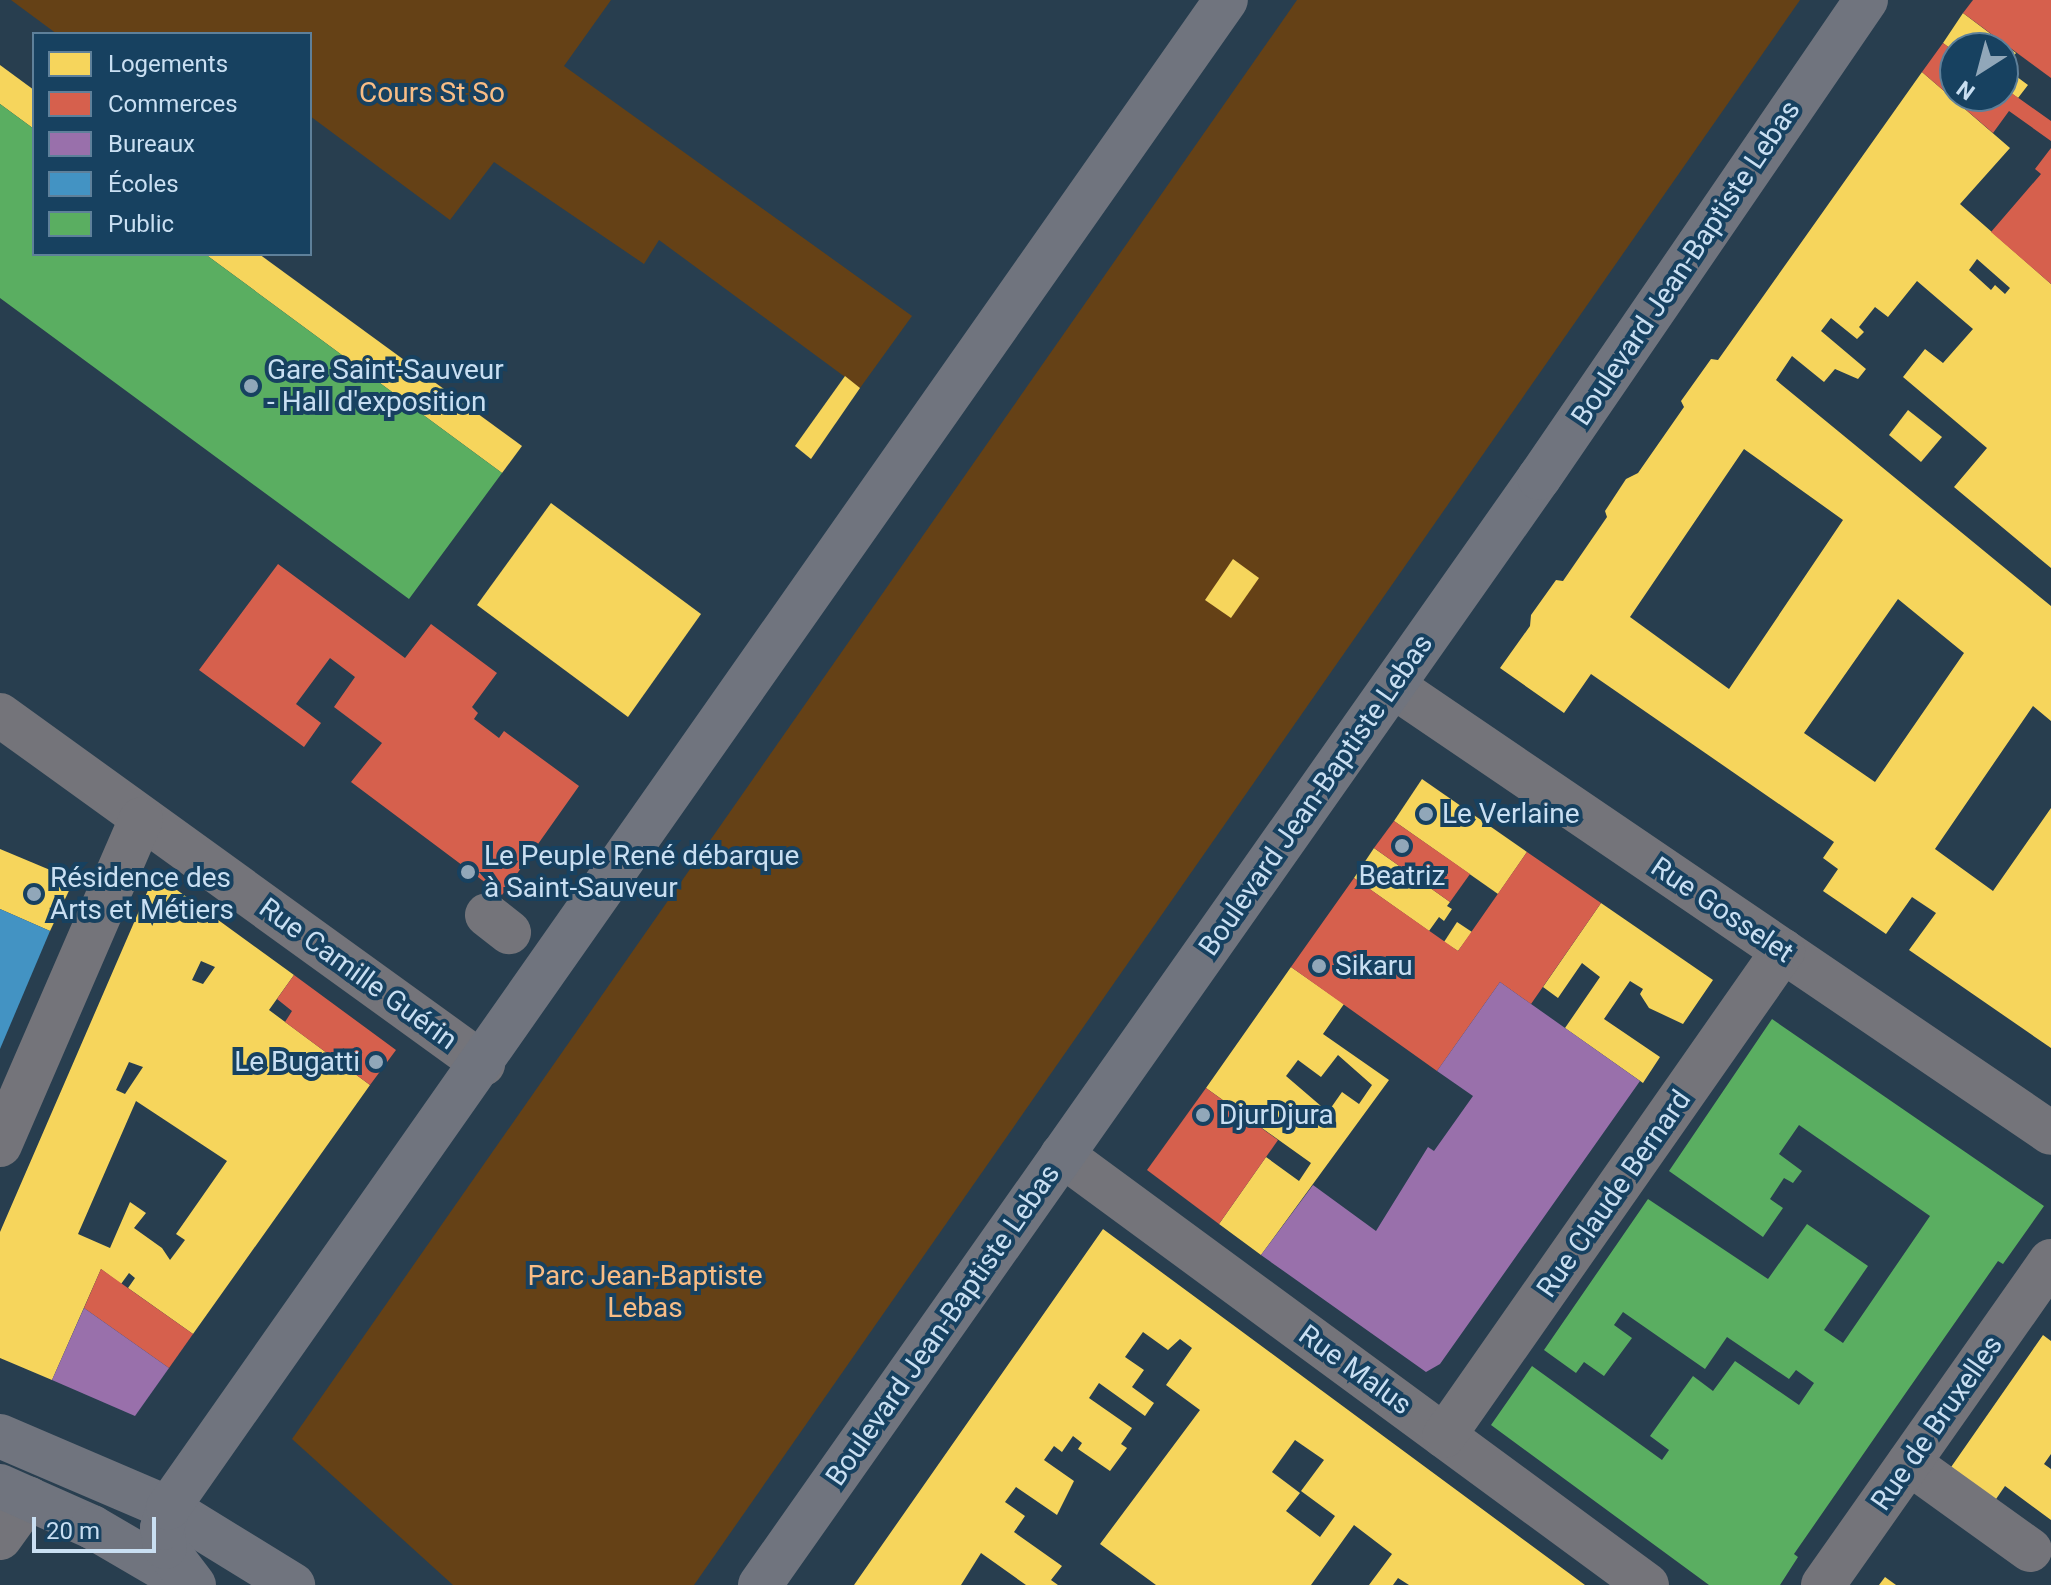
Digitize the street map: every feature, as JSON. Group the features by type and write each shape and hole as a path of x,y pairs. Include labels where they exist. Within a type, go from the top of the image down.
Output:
{"main road":[{"path":"193,1585 165,1547 168,1508 483,1064 1226,0"},
{"name":"Boulevard Jean-Baptiste Lebas","path":"760,1585 1393,686 1866,0"},
{"path":"0,1436 168,1508 293,1585"},
{"path":"14,1492 92,1527 193,1585"}],"street":[{"name":"Rue Gosselet","path":"1393,686 2051,1133"},
{"name":"Rue Camille Guérin","path":"0,715 483,1064"},
{"path":"0,1145 141,819"},
{"name":"Rue Claude Bernard","path":"1444,1436 1783,951"},
{"name":"Rue Malus","path":"1062,1155 1647,1585"},
{"name":"Rue de Bruxelles","path":"1823,1585 2051,1261"},
{"path":"1909,1463 2030,1550"},
{"path":"0,1538 14,1492"}],"green space":[{"name":"Cours St So","path":"11,0 611,0 564,66 912,316 860,388 659,240 644,264 494,162 450,220 312,117 312,32 54,32"},
{"name":"Parc Jean-Baptiste Lebas","path":"1297,0 1800,0 694,1585 453,1585 292,1439"}],"building: Logements":[{"path":"1963,13 1988,32 1950,32"},
{"path":"0,65 32,89 32,128 0,104"},
{"path":"1922,72 1939,87 1939,112 1968,112 2010,148 1960,204 2051,284 2051,568 1954,487 1987,448 1903,377 1925,349 1943,363 1973,329 1917,281 1888,317 1875,307 1859,327 1864,332 1857,339 1831,318 1821,331 1866,369 1858,379 1835,369 1824,382 1792,356 1776,380 2051,606 2051,721 2033,706 1935,849 1993,891 2051,808 2051,1048 1909,950 1936,913 1912,897 1886,934 1823,891 1838,869 1823,858 1834,842 1591,674 1564,713 1500,668 1530,626 1531,615 1556,580 1563,581 1607,517 1605,511 1626,479 1638,473 1684,407 1681,401 1711,359 1718,360","holes":["1977,259 2010,288 2005,294 1995,285 1991,290 1969,270","1744,449 1843,520 1729,689 1630,617","1898,599 1964,653 1875,782 1804,733"]},
{"path":"2019,78 2028,85 2019,97"},
{"path":"208,256 262,256 522,446 502,473"},
{"path":"845,376 860,388 811,459 795,446"},
{"path":"1908,410 1942,437 1921,462 1889,435"},
{"path":"551,503 701,614 628,717 477,605"},
{"path":"1233,559 1259,578 1231,618 1205,600"},
{"path":"1422,779 1527,852 1498,894 1394,821"},
{"path":"1374,848 1450,902 1447,906 1452,909 1444,921 1439,917 1429,931 1354,878"},
{"name":"Résidence des Arts et Métiers","path":"0,849 74,880 50,931 0,909"},
{"path":"155,874 294,975 269,1010 370,1085 193,1334 128,1288 135,1278 129,1273 121,1284 101,1269 52,1380 0,1358 0,1232","holes":["201,961 215,967 203,984 192,980","129,1062 143,1067 125,1094 116,1090","136,1101 227,1161 176,1234 185,1240 170,1260 162,1248 134,1228 146,1213 130,1202 110,1248 78,1234"]},
{"path":"1601,903 1713,980 1683,1024 1649,1008 1640,994 1643,989 1630,981 1604,1019 1660,1057 1643,1083 1565,1028 1600,977 1582,963 1558,998 1543,987"},
{"path":"1457,922 1472,932 1458,951 1444,942"},
{"path":"1291,967 1344,1004 1323,1034 1389,1080 1261,1255 1219,1224 1266,1157 1299,1181 1311,1163 1206,1088","holes":["1338,1055 1372,1085 1359,1104 1342,1092 1328,1112 1286,1076 1298,1060 1321,1077"]},
{"path":"1103,1229 1585,1585 1409,1585 1398,1578 1393,1585 1369,1585 1392,1554 1354,1525 1311,1585 1156,1585 1100,1544 1200,1410 1166,1385 1192,1348 1180,1339 1168,1350 1143,1332 1125,1357 1144,1370 1132,1387 1154,1403 1145,1416 1099,1383 1089,1398 1132,1428 1121,1444 1127,1448 1110,1471 1078,1449 1082,1443 1073,1436 1062,1452 1054,1446 1044,1460 1074,1481 1057,1515 1016,1487 1005,1502 1025,1516 1014,1532 1062,1566 1051,1580 1058,1585 1026,1585 981,1553 961,1585 854,1585","holes":["1295,1440 1324,1460 1301,1491 1335,1516 1320,1537 1286,1511 1300,1493 1272,1472"]},
{"path":"2043,1335 2051,1341 2051,1454 2044,1464 2051,1469 2051,1520 2005,1486 1994,1502 1949,1470"},
{"path":"1885,1577 1896,1585 1879,1585"}],"building: Commerces":[{"path":"1973,0 2051,0 2051,78 2019,54 2019,32 1989,32 1963,13"},
{"path":"1939,49 1939,87 1922,72"},
{"path":"2019,98 2051,121 2051,141 2010,112 2019,112"},
{"path":"1969,112 2008,112 1993,133"},
{"path":"2051,148 2051,284 1991,232 2041,174 2035,169"},
{"path":"278,564 405,658 431,624 497,673 472,707 478,713 474,719 499,738 504,731 579,786 502,895 351,782 382,743 334,707 355,677 330,658 296,704 321,723 304,747 199,670"},
{"path":"1394,821 1470,874 1450,902 1374,848"},
{"path":"1527,852 1601,903 1531,1004 1500,982 1437,1071 1291,967 1354,878 1458,951"},
{"path":"294,975 396,1050 370,1085 285,1022 292,1011 277,999"},
{"path":"1206,1088 1278,1140 1219,1224 1147,1170"},
{"path":"101,1269 193,1334 169,1368 84,1308"}],"building: Bureaux":[{"path":"1500,982 1640,1081 1440,1364 1426,1372 1261,1255 1313,1185 1376,1231 1428,1147 1434,1151 1473,1096 1437,1071"},
{"path":"84,1308 169,1368 135,1416 52,1380"}],"building: Écoles":[{"path":"0,909 50,931 0,1049"}],"building: Public":[{"name":"Gare Saint-Sauveur - Hall d'exposition","path":"0,104 32,128 32,256 208,256 502,473 409,599 0,298"},
{"path":"1772,1019 2044,1206 2003,1264 1998,1261 1889,1417 1794,1554 1798,1557 1780,1585 1709,1585 1491,1425 1532,1366 1662,1460 1669,1450 1650,1436 1693,1376 1713,1391 1735,1361 1799,1405 1814,1383 1796,1370 1789,1379 1727,1337 1705,1369 1623,1312 1614,1325 1632,1338 1604,1376 1584,1362 1576,1373 1544,1350 1648,1199 1768,1279 1807,1224 1868,1266 1824,1330 1843,1343 1930,1216 1799,1125 1779,1154 1802,1171 1793,1183 1784,1178 1770,1199 1783,1208 1763,1237 1669,1171"}],"place":[{"name":"Gare Saint-Sauveur - Hall d'exposition","path":"251,386"},
{"name":"Le Verlaine","path":"1426,814"},
{"name":"Beatriz","path":"1402,846"},
{"name":"Le Peuple René débarque à Saint-Sauveur","path":"468,872"},
{"name":"Résidence des Arts et Métiers","path":"34,894"},
{"name":"Sikaru","path":"1319,966"},
{"name":"Le Bugatti","path":"376,1062"},
{"name":"DjurDjura","path":"1203,1115"}]}
